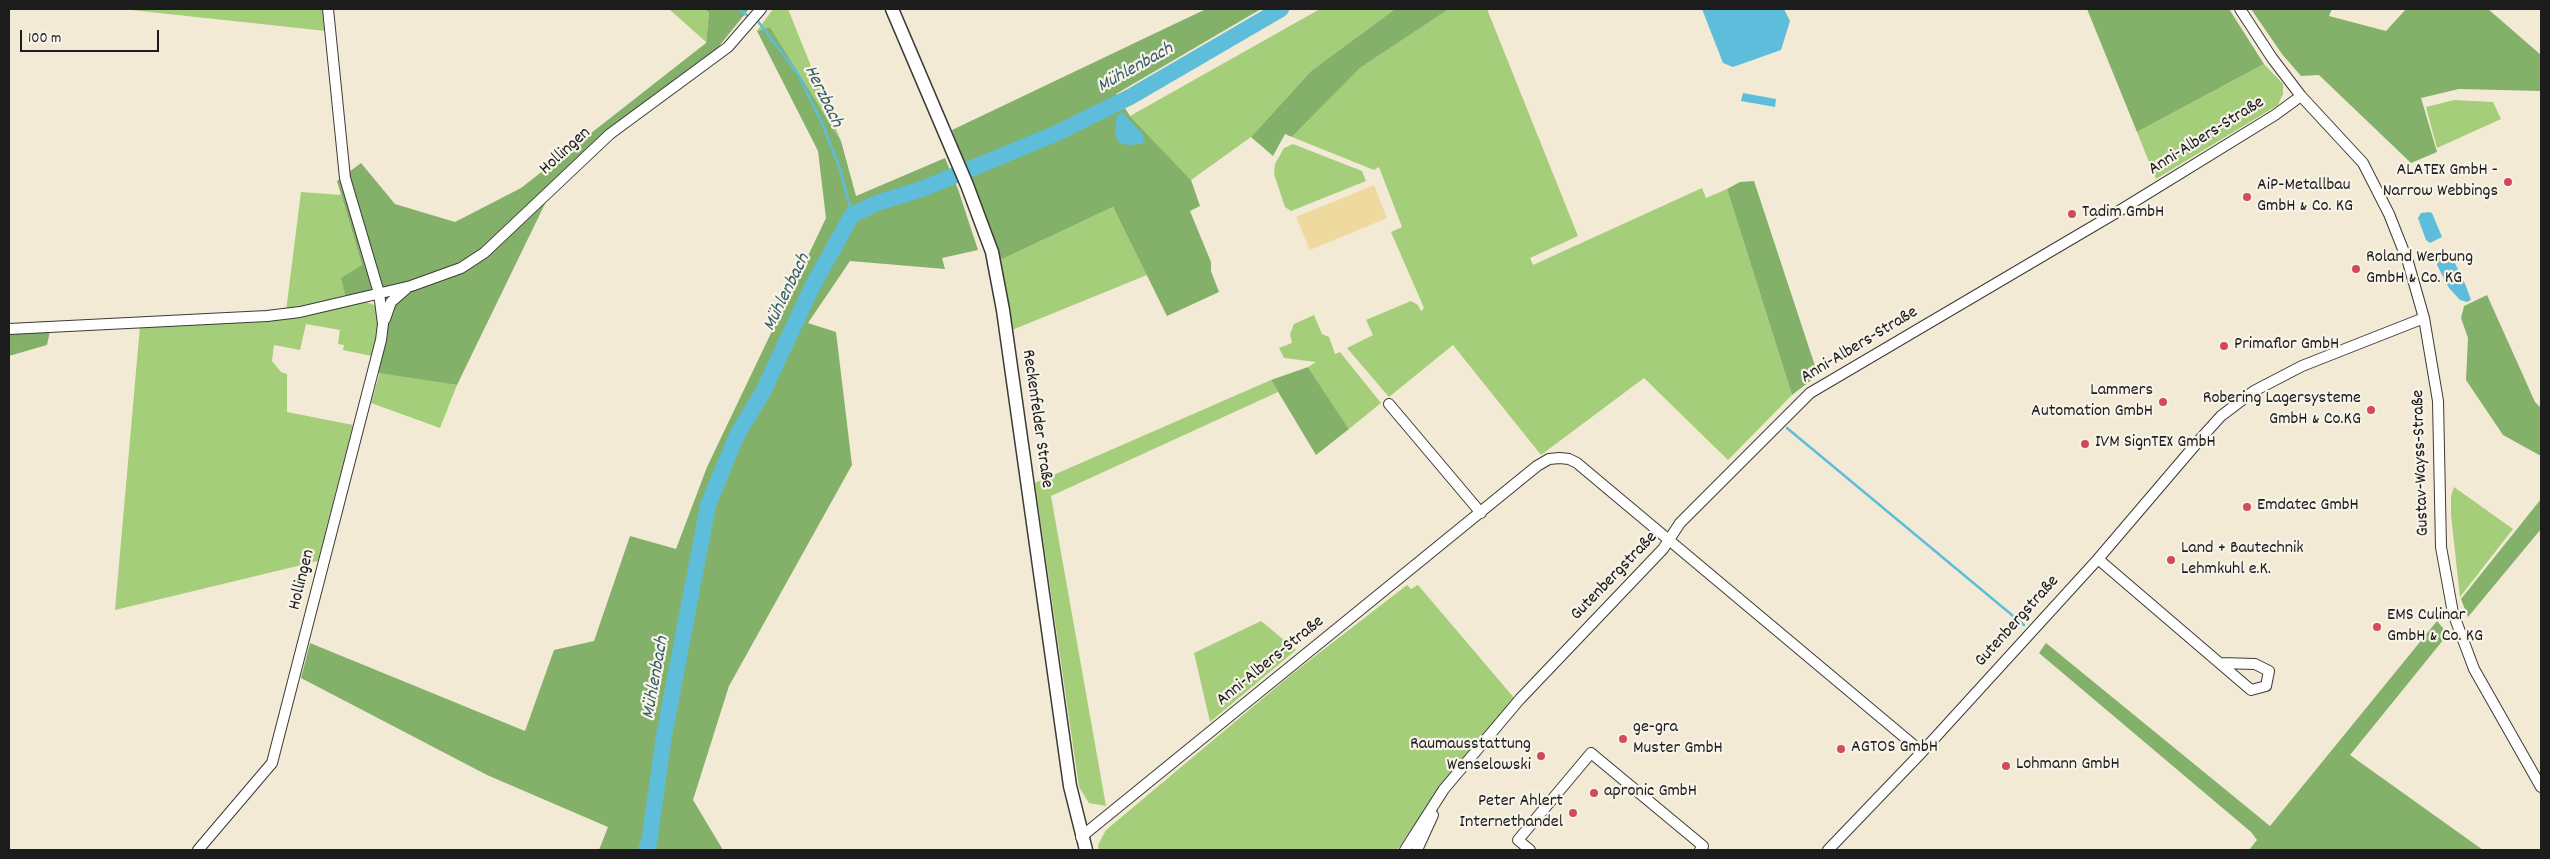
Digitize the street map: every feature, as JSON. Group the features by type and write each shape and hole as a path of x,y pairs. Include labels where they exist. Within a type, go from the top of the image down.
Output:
{"street":[{"name":"Hollingen","path":"198,850 272,763 382,340 383,324 379,293 344,178 328,9"},
{"name":"Reckenfelder Straße","path":"892,9 956,158 992,252 1003,310 1070,786 1081,837 1086,850"},
{"name":"Gustav-Wayss-Straße","path":"2240,9 2272,58 2301,96 2363,163 2389,214 2408,262 2424,318 2438,402 2441,547 2453,613 2474,669 2541,787"},
{"name":"Hollingen","path":"9,329 267,316 300,312 411,286 461,268 484,253 595,147 728,47 759,12"},
{"name":"Anni-Albers-Straße","path":"1081,837 1537,466 1549,459 1569,459 1669,540 1680,523 1810,394 2119,211 2275,115 2301,96"},
{"path":"383,324 391,302 411,286"},
{"name":"Gutenbergstraße","path":"1828,850 1922,752 2098,559 2222,416 2254,391 2302,366 2424,318"},
{"path":"1389,404 1480,513"},
{"name":"Gutenbergstraße","path":"1405,850 1444,789 1520,699 1664,550 1669,540 1922,752"},
{"path":"2098,559 2220,663"},
{"path":"1530,850 1518,840 1591,753 1703,846 1700,850"},
{"name":"Gutenbergstraße","path":"1417,850 1444,789"}],"green space":[{"path":"122,9 324,9 326,31"},
{"path":"669,9 705,9 709,13 706,42"},
{"path":"705,9 749,9 716,50 611,131 557,179 457,385 367,371 380,334 380,289 346,298 341,278 362,265 337,181 361,163 395,204 455,222 521,188 706,43 709,13"},
{"path":"773,9 788,9 841,141 770,27 757,31"},
{"path":"1206,9 1261,9 1116,94 1130,116 1191,180 1200,206 1190,211 1211,262 1211,271 1219,292 1167,316 1113,207 1000,260 990,228 952,130"},
{"path":"1320,9 1395,9 1311,71 1251,137 1191,180 1130,116"},
{"path":"1395,9 1449,9 1360,68 1292,137 1285,134 1273,156 1251,137 1311,71"},
{"path":"1449,9 1487,9 1578,236 1530,258 1533,265 1702,188 1706,198 1727,189 1792,395 1728,460 1644,378 1541,455 1453,345 1389,397 1347,348 1373,335 1366,320 1411,301 1418,305 1421,311 1424,308 1391,232 1402,227 1379,167 1374,170 1292,137 1360,68"},
{"path":"2087,9 2229,9 2264,64 2137,132"},
{"path":"2251,9 2332,9 2329,16 2386,31 2406,9 2488,9 2541,55 2541,91 2459,89 2421,98 2437,152 2411,163 2319,75 2301,76 2282,54"},
{"path":"770,27 841,141 856,196 945,158 958,189 978,250 942,258 945,269 850,261 808,323 836,332 852,465 729,686 693,800 723,850 599,850 608,827 487,775 301,678 310,643 525,731 554,650 594,641 630,536 676,549 707,467 826,218 818,151 757,31"},
{"path":"2264,64 2283,84 2283,94 2278,105 2156,179 2137,132"},
{"path":"2454,100 2493,102 2501,119 2437,148 2426,107"},
{"path":"1293,144 1362,171 1366,181 1291,211 1285,207 1274,174 1275,164 1284,148"},
{"path":"1754,181 1818,375 1792,395 1727,189 1740,182"},
{"path":"301,192 341,195 362,265 346,298 286,311"},
{"path":"1113,207 1147,275 1012,330 1000,260"},
{"path":"2487,295 2535,402 2541,408 2541,456 2503,435 2466,380 2468,338 2461,318 2464,306"},
{"path":"366,302 377,306 380,334 372,356 343,350 344,345 338,344 340,330 306,324 300,350 274,345 272,361 281,372 287,374 287,412 353,425 318,561 115,610 140,326 264,322"},
{"path":"1314,315 1322,334 1329,337 1335,354 1340,352 1381,403 1349,429 1308,367 1316,362 1284,358 1279,348 1292,343 1290,334 1294,324"},
{"path":"49,321 50,331 47,345 9,356 9,324"},
{"path":"1308,367 1349,429 1316,455 1271,380"},
{"path":"380,372 457,385 440,428 371,403"},
{"path":"1271,380 1278,392 1051,496 1106,806 1089,803 1079,787 1035,483"},
{"path":"2454,487 2513,529 2460,597 2451,515 2451,496"},
{"path":"2541,499 2541,529 2468,617 2461,599"},
{"path":"1407,585 1411,589 1418,585 1515,699 1442,785 1397,850 1099,850 1098,845 1106,830 1292,674"},
{"path":"1261,621 1296,650 1210,722 1194,653"},
{"path":"2437,621 2448,634 2350,755 2483,850 2249,850 2257,840 2251,832 2039,653 2046,643 2270,826"}],"sand":[{"path":"1374,185 1387,218 1310,250 1296,217"}],"water":[{"path":"1702,9 1784,9 1790,21 1781,50 1733,67 1723,63"},
{"path":"1743,93 1776,99 1775,107 1741,101"},
{"path":"1122,112 1144,136 1143,144 1126,145 1119,142 1115,134 1116,117"},
{"path":"2421,213 2432,213 2442,237 2430,243 2426,240 2418,218"},
{"path":"2444,256 2453,259 2471,300 2467,302 2460,300 2449,288 2437,265 2438,258"}],"waterway":[{"name":"Herzbach","path":"739,9 749,17"},
{"name":"Mühlenbach","path":"646,850 649,843 664,736 708,505 738,433 763,392 812,287 852,215 877,203 922,189 1057,133 1130,97 1281,9"},
{"name":"Herzbach","path":"757,20 798,74 822,123 840,169 852,215"},
{"path":"1787,428 2024,625"}],"place":[{"name":"ALATEX GmbH - Narrow Webbings","path":"2508,182"},
{"name":"AiP-Metallbau GmbH & Co. KG","path":"2247,197"},
{"name":"Tadim GmbH","path":"2072,214"},
{"name":"Roland Werbung GmbH & Co. KG","path":"2356,269"},
{"name":"Primaflor GmbH","path":"2224,346"},
{"name":"Lammers Automation GmbH","path":"2163,402"},
{"name":"Robering Lagersysteme GmbH & Co.KG","path":"2371,410"},
{"name":"IVM SignTEX GmbH","path":"2085,444"},
{"name":"Emdatec GmbH","path":"2247,507"},
{"name":"Land + Bautechnik Lehmkuhl e.K.","path":"2171,560"},
{"name":"EMS Culinar GmbH & Co. KG","path":"2377,627"},
{"name":"ge-gra Muster GmbH","path":"1623,739"},
{"name":"AGTOS GmbH","path":"1841,749"},
{"name":"Raumausstattung Wenselowski","path":"1541,756"},
{"name":"Lohmann GmbH","path":"2006,766"},
{"name":"apronic GmbH","path":"1594,793"},
{"name":"Peter Ahlert Internethandel","path":"1573,813"}]}
